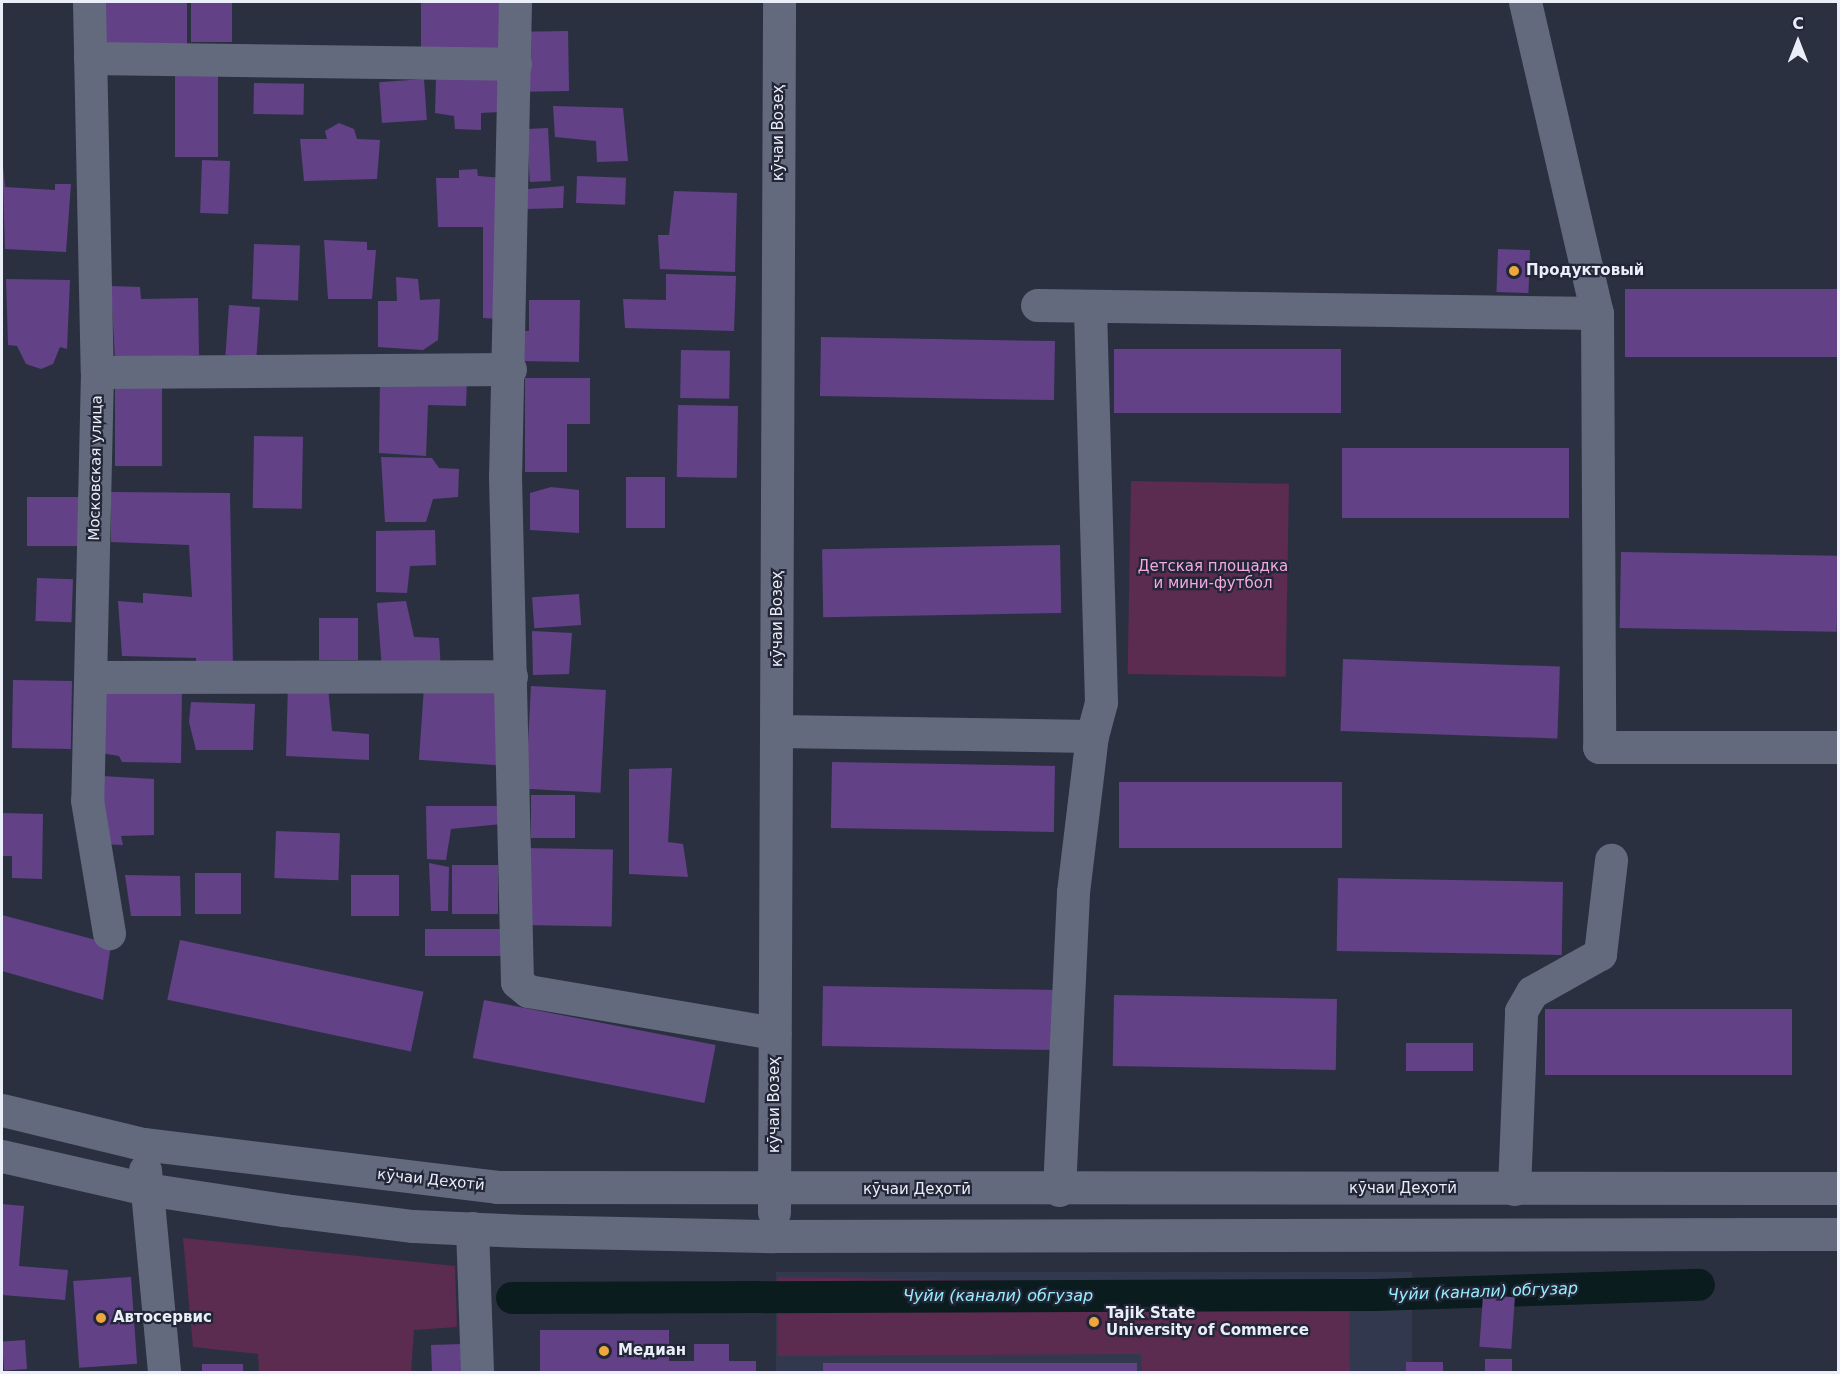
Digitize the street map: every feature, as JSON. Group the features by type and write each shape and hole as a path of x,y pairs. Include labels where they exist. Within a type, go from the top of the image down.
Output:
{"street":[{"name":"Московская улица","path":"89,2 97,372 87,800 109,933"},
{"path":"515,2 510,369 506,476 517,982 528,991 774,1033"},
{"name":"кӯчаи Возеҳ","path":"774,1236 778,731 779,2"},
{"path":"1525,2 1597,313 1599,747 1839,747"},
{"path":"90,58 515,64"},
{"path":"1036,305 1597,313"},
{"path":"1059,1190 1073,892 1092,736 1101,702 1090,306"},
{"path":"97,372 510,369"},
{"path":"91,677 512,676"},
{"path":"778,731 1092,736"},
{"path":"1514,1189 1521,1011 1532,992 1600,954 1611,860"},
{"name":"кӯчаи Деҳотӣ","path":"2,1110 143,1144 497,1187 1059,1190 1839,1188"},
{"path":"143,1144 164,1372"},
{"path":"2,1156 146,1189 413,1226 774,1236 1839,1234"},
{"path":"472,1228 477,1372"}],"shaded area":[{"name":"Tajik State University of Commerce","path":"776,1272 1412,1272 1412,1372 776,1372"}],"green space":[{"name":"Детская площадка и мини-футбол","path":"1131,481 1289,484 1286,677 1128,674"},
{"path":"183,1238 455,1266 457,1327 414,1330 411,1372 259,1372 258,1354 193,1347"},
{"name":"Tajik State University of Commerce","path":"778,1277 1349,1286 1350,1372 1142,1372 1141,1354 778,1356"}],"building":[{"path":"99,2 187,2 187,46 99,46"},
{"path":"191,2 232,2 232,42 191,42"},
{"path":"421,2 499,2 499,52 421,52"},
{"path":"568,31 569,91 524,92 523,32"},
{"path":"175,72 218,72 218,157 175,157"},
{"path":"499,73 499,112 481,113 481,130 455,129 454,116 435,113 436,76"},
{"path":"424,79 427,120 382,123 379,82"},
{"path":"254,83 304,84 303,115 253,114"},
{"path":"553,106 623,108 628,161 597,162 596,141 555,137"},
{"path":"339,123 354,129 357,139 380,140 377,179 304,181 300,139 327,139 325,131"},
{"path":"548,128 551,181 530,182 527,129"},
{"path":"2,154 5,187 55,190 55,184 71,184 66,252 5,249"},
{"path":"202,160 230,161 228,214 200,213"},
{"path":"477,169 478,176 504,178 500,319 483,318 483,227 438,227 436,178 459,178 459,170"},
{"path":"577,176 626,178 625,205 576,203"},
{"path":"564,186 563,208 527,209 527,189"},
{"path":"674,191 737,193 735,272 660,269 658,235 669,235"},
{"path":"324,240 367,242 367,250 376,250 372,299 328,299"},
{"path":"254,244 300,246 298,301 252,299"},
{"name":"Продуктовый","path":"1498,249 1530,250 1528,293 1496,292"},
{"path":"666,274 736,276 734,331 625,328 623,299 666,300"},
{"path":"396,277 418,279 420,300 440,299 438,340 423,350 378,347 378,301 397,301"},
{"path":"6,279 70,280 67,349 60,347 53,364 41,369 26,364 17,346 8,345"},
{"path":"111,286 140,287 141,299 198,298 199,355 115,360"},
{"path":"1625,289 1838,289 1838,357 1625,357"},
{"path":"529,300 580,300 579,362 518,361 518,331 529,331"},
{"path":"229,305 260,307 256,357 226,355"},
{"path":"821,337 1055,341 1054,400 820,396"},
{"path":"1114,349 1341,349 1341,413 1114,413"},
{"path":"681,350 730,351 729,399 680,398"},
{"path":"380,378 467,379 466,406 428,405 426,456 379,453"},
{"path":"525,378 590,378 590,424 567,424 567,472 525,472"},
{"path":"115,382 162,382 162,466 115,466"},
{"path":"678,405 738,406 737,478 677,477"},
{"path":"254,436 303,437 302,509 253,508"},
{"path":"1342,448 1569,448 1569,518 1342,518"},
{"path":"381,457 432,458 439,468 459,469 458,497 433,499 426,522 385,522"},
{"path":"626,477 665,477 665,528 626,528"},
{"path":"551,487 579,490 579,533 530,530 530,493"},
{"path":"111,492 230,493 233,667 196,665 196,658 122,656 118,601 143,603 143,593 192,597 189,545 111,542"},
{"path":"27,497 85,497 85,546 27,546"},
{"path":"435,530 436,565 410,566 407,593 376,592 376,531"},
{"path":"1060,545 1061,613 823,617 822,549"},
{"path":"1621,552 1838,556 1837,632 1620,628"},
{"path":"37,578 73,579 71,622 35,621"},
{"path":"579,594 581,625 534,628 532,597"},
{"path":"406,601 414,637 439,638 441,671 382,670 377,603"},
{"path":"319,618 358,618 358,660 319,660"},
{"path":"532,631 572,633 569,674 533,675"},
{"path":"1343,659 1560,667 1557,739 1340,731"},
{"path":"13,680 72,681 71,749 12,748"},
{"path":"288,684 328,686 332,731 369,734 369,760 286,756"},
{"path":"531,686 606,690 601,793 526,789"},
{"path":"424,687 503,693 498,765 419,760"},
{"path":"182,690 181,763 122,762 119,756 101,753 100,692"},
{"path":"191,702 255,704 253,750 196,750 189,722"},
{"path":"832,762 1055,766 1054,832 831,828"},
{"path":"672,768 668,842 683,844 688,877 629,874 629,769"},
{"path":"102,776 154,779 154,835 121,836 123,845 102,844"},
{"path":"1119,782 1342,782 1342,848 1119,848"},
{"path":"531,795 575,795 575,838 531,838"},
{"path":"426,806 504,806 502,824 451,829 446,860 427,859"},
{"path":"2,813 43,814 42,879 12,878 12,856 2,856"},
{"path":"276,831 340,833 338,880 274,878"},
{"path":"524,848 613,850 612,927 523,925"},
{"path":"429,863 449,867 448,911 431,911"},
{"path":"452,865 498,865 498,914 452,914"},
{"path":"195,873 241,873 241,914 195,914"},
{"path":"125,875 180,876 181,916 131,916"},
{"path":"351,875 399,875 399,916 351,916"},
{"path":"1338,878 1563,882 1562,955 1337,951"},
{"path":"2,915 111,944 103,1000 2,971"},
{"path":"425,929 501,929 501,956 425,956"},
{"path":"180,940 424,992 411,1051 167,1000"},
{"path":"823,986 1059,990 1058,1050 822,1046"},
{"path":"1114,995 1337,999 1336,1070 1113,1066"},
{"path":"484,1000 716,1045 704,1103 473,1058"},
{"path":"1545,1009 1792,1009 1792,1075 1545,1075"},
{"path":"1406,1043 1473,1043 1473,1071 1406,1071"},
{"path":"2,1204 24,1206 19,1266 68,1270 65,1300 2,1295"},
{"path":"131,1277 137,1364 79,1368 73,1281"},
{"path":"1483,1295 1515,1297 1511,1349 1479,1347"},
{"name":"Медиан","path":"540,1330 669,1330 669,1361 694,1361 694,1344 729,1344 729,1361 756,1361 756,1372 540,1372"},
{"path":"25,1340 27,1369 4,1371 2,1342"},
{"path":"462,1344 463,1372 432,1372 431,1345"},
{"path":"1485,1359 1512,1359 1512,1372 1485,1372"},
{"path":"1406,1362 1443,1362 1443,1372 1406,1372"},
{"path":"823,1363 1137,1363 1137,1372 823,1372"},
{"path":"202,1364 243,1364 243,1372 202,1372"}],"waterway":[{"name":"Чуйи (канали) обгузар","path":"512,1298 1375,1295 1699,1285"}],"place":[{"name":"Продуктовый","path":"1514,271"},
{"name":"Автосервис","path":"101,1318"},
{"name":"Tajik State University of Commerce","path":"1094,1322"},
{"name":"Медиан","path":"604,1351"}]}
